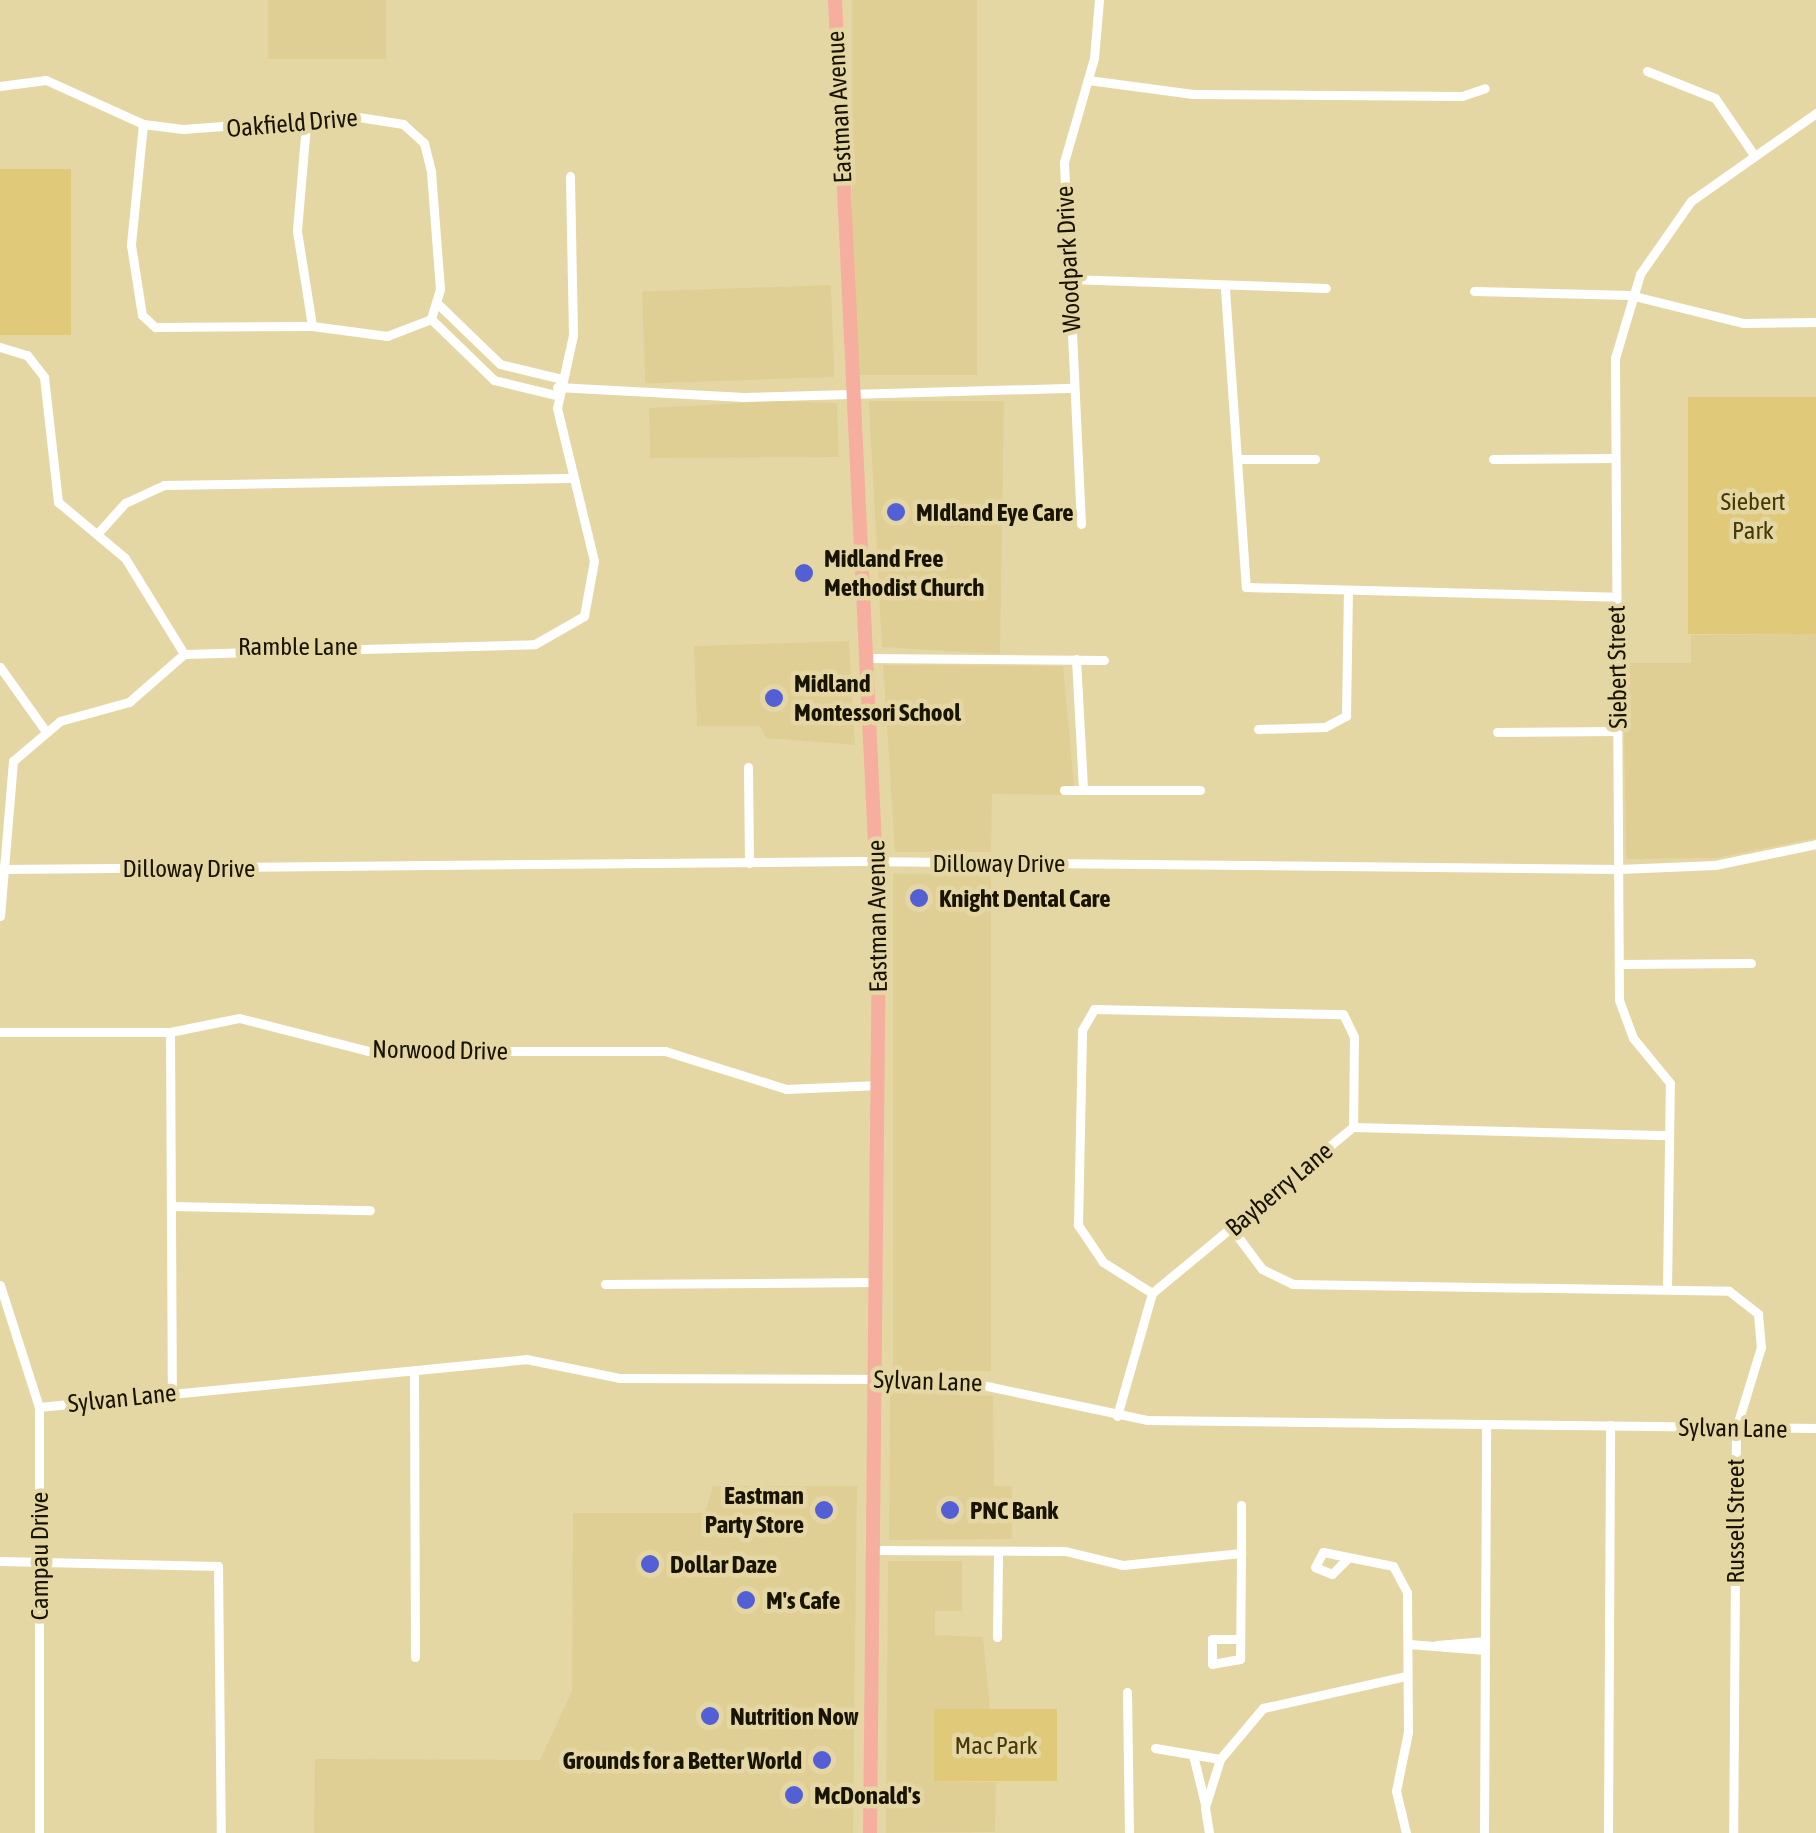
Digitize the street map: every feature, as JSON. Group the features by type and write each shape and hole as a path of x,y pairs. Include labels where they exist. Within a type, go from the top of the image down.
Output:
{"main road":[{"name":"Eastman Avenue","path":"835,0 876,862 879,1085 870,1833"}],"street":[{"name":"Woodpark Drive","path":"1081,524 1064,162 1088,80 1099,0"},
{"path":"1647,71 1715,98 1754,154"},
{"name":"Oakfield Drive","path":"0,86 46,80 142,124 306,125 370,116 403,124 424,143 438,304"},
{"path":"1088,80 1194,94 1462,96 1485,88"},
{"name":"Siebert Street","path":"1667,1289 1670,1082 1624,1021 1620,964 1615,358 1630,295 1691,201 1816,113"},
{"path":"142,124 131,228 142,314 181,333 312,326 387,336 431,318 438,304 500,364 557,386"},
{"path":"306,125 297,232 312,326"},
{"path":"97,534 125,502 164,485 570,478 557,386 572,335 570,176"},
{"path":"1069,279 1225,290 1326,288"},
{"path":"1225,290 1240,459 1246,587 1348,595 1616,597"},
{"path":"1474,291 1630,295 1742,323 1816,322"},
{"path":"431,318 494,380 744,398 853,388 1074,388"},
{"path":"0,916 6,782 44,729 118,709 184,654 148,587 97,534 58,502 44,377 6,348"},
{"path":"1493,459 1615,458"},
{"path":"1240,459 1315,459"},
{"name":"Ramble Lane","path":"184,654 520,645 573,627 596,576 570,478"},
{"path":"1258,730 1325,728 1346,716 1348,595"},
{"path":"866,658 1104,660"},
{"path":"1076,659 1084,790"},
{"path":"0,667 44,729"},
{"path":"1497,732 1617,731"},
{"path":"748,767 749,863"},
{"path":"1064,790 1200,790"},
{"name":"Dilloway Drive","path":"1,870 876,862 1619,869 1715,865 1816,844"},
{"path":"1620,964 1751,963"},
{"path":"1117,1416 1152,1293 1103,1262 1078,1225 1082,1030 1094,1009 1343,1014 1354,1037 1353,1126"},
{"name":"Norwood Drive","path":"0,1032 170,1032 240,1018 368,1050 664,1052 786,1089 879,1085"},
{"path":"170,1032 172,1393"},
{"name":"Bayberry Lane","path":"1152,1293 1353,1126 1670,1135"},
{"path":"172,1206 370,1210"},
{"name":"Russell Street","path":"1232,1229 1262,1269 1293,1284 1729,1291 1758,1314 1761,1346 1736,1429 1733,1833"},
{"path":"606,1284 876,1282"},
{"name":"Campau Drive","path":"0,1285 39,1407 39,1833"},
{"name":"Sylvan Lane","path":"39,1407 414,1376 526,1360 619,1378 875,1379 993,1384 1117,1416 1486,1426 1816,1428"},
{"path":"414,1376 414,1656"},
{"path":"1608,1833 1610,1425"},
{"path":"1484,1833 1486,1426"},
{"path":"1240,1638 1241,1505"},
{"path":"873,1550 1064,1551 1123,1565 1241,1553"},
{"path":"997,1637 998,1550"},
{"path":"0,1561 208,1559 220,1577 221,1833"},
{"path":"1346,1560 1392,1566 1407,1592 1408,1732 1396,1792 1406,1833"},
{"path":"1409,1644 1485,1646"},
{"path":"1205,1807 1220,1759 1263,1708 1406,1676"},
{"path":"1127,1692 1129,1833"},
{"path":"1155,1748 1220,1759"},
{"path":"1193,1754 1208,1833"}],"shaded area":[{"path":"268,0 386,0 386,59 268,59"},
{"path":"852,0 977,0 977,375 852,375"},
{"path":"831,285 834,377 645,384 642,292"},
{"path":"777,401 837,403 839,457 650,458 649,408"},
{"path":"869,401 1004,401 1000,654 882,647"},
{"path":"1816,634 1816,838 1716,858 1626,859 1623,663 1691,663 1691,635"},
{"name":"Midland Montessori School","path":"849,641 855,745 766,738 760,726 697,726 694,646"},
{"path":"883,665 1063,666 1074,785 1061,795 992,794 991,852 895,852"},
{"path":"893,874 991,874 991,1371 893,1371"},
{"path":"890,1391 993,1396 994,1486 1012,1486 1012,1539 889,1540"},
{"path":"713,1486 857,1486 853,1833 314,1833 315,1759 540,1760 572,1691 573,1513 705,1513"},
{"path":"888,1561 962,1561 962,1611 935,1611 935,1635 983,1637 990,1709 934,1709 935,1781 996,1782 995,1832 886,1833"}],"green space":[{"path":"0,169 71,169 71,335 0,335"},
{"name":"Siebert Park","path":"1688,397 1816,397 1816,634 1688,634"},
{"name":"Mac Park","path":"934,1709 1057,1709 1057,1781 934,1781"}],"place":[{"name":"MIdland Eye Care","path":"896,512"},
{"name":"Midland Free Methodist Church","path":"804,573"},
{"name":"Midland Montessori School","path":"774,698"},
{"name":"Knight Dental Care","path":"919,898"},
{"name":"Eastman Party Store","path":"824,1510"},
{"name":"PNC Bank","path":"950,1510"},
{"name":"Dollar Daze","path":"650,1564"},
{"name":"M's Cafe","path":"746,1600"},
{"name":"Nutrition Now","path":"710,1716"},
{"name":"Grounds for a Better World","path":"822,1760"},
{"name":"McDonald's","path":"794,1795"}]}
